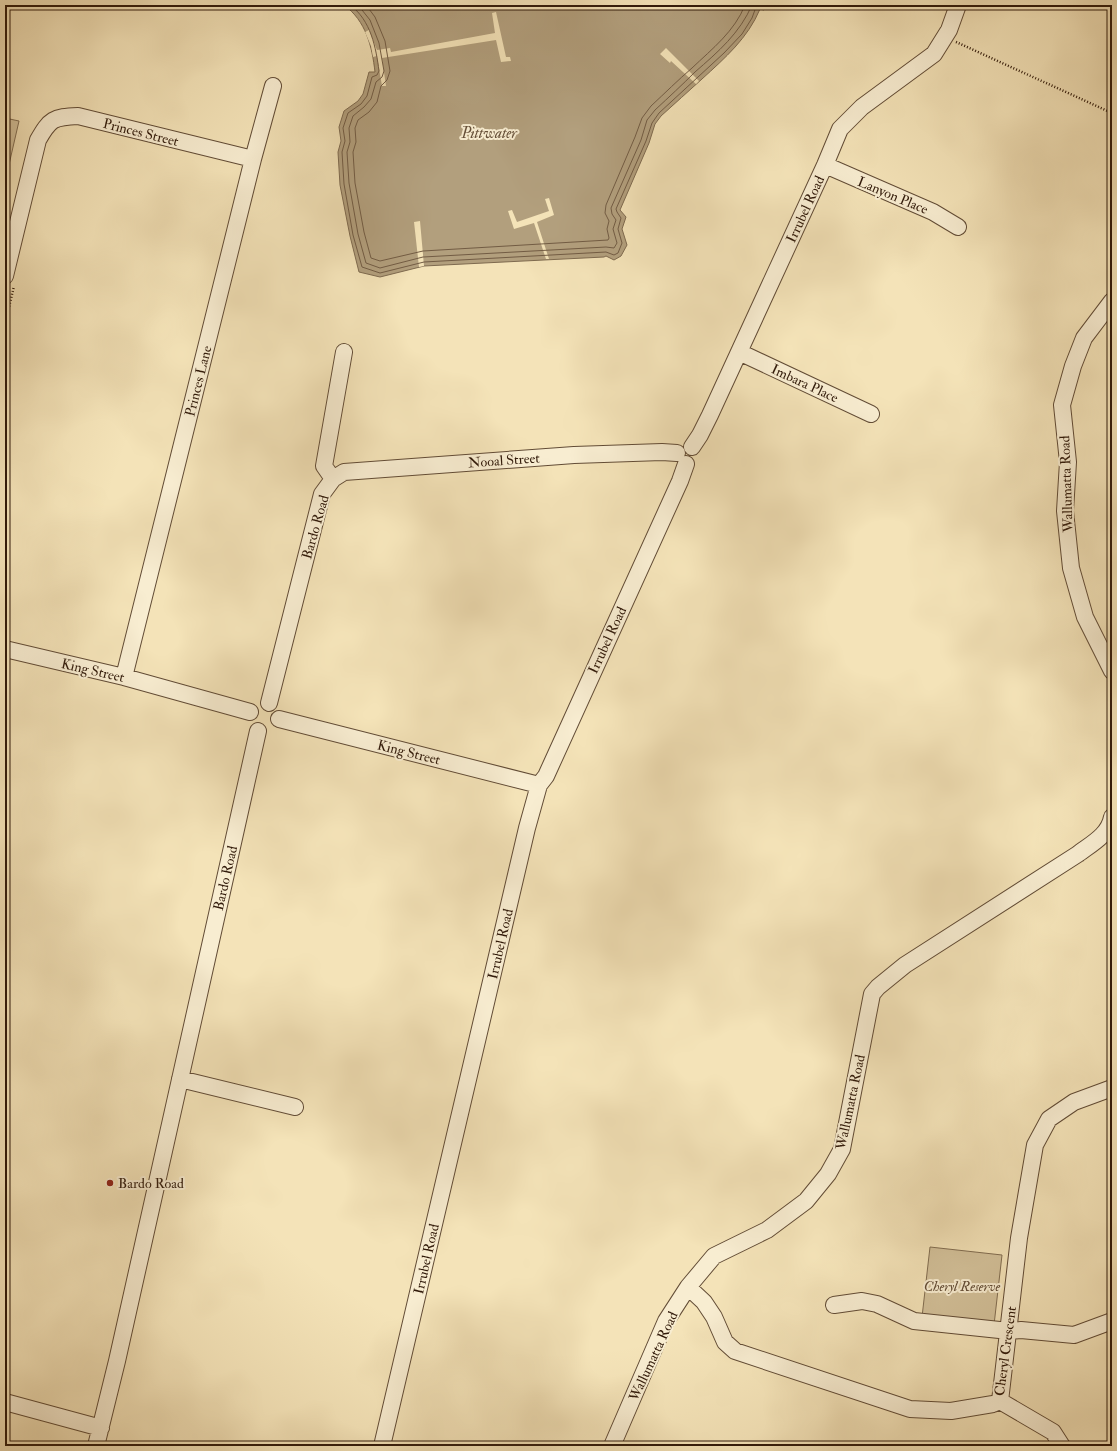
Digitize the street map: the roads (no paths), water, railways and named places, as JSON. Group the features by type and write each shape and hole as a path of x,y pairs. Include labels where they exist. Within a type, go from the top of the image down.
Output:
{"street":[{"name":"Irrubel Road","path":"382,1446 527,828 539,785 546,776 677,488 681,459 678,449 684,445 692,447 710,416 825,166 840,129 862,107 934,54 949,30 958,5"},
{"name":"Princes Lane","path":"124,677 253,159 273,86"},
{"name":"Princes Street","path":"7,257 38,140 47,125 60,117 78,116 253,159"},
{"name":"Lanyon Place","path":"825,166 933,212 958,227"},
{"path":"5,276 7,257"},
{"name":"Wallumatta Road","path":"1112,301 1084,338 1073,366 1062,405 1068,462 1065,511 1071,568 1085,617 1112,671"},
{"name":"Bardo Road","path":"269,703 322,494 333,479 324,466 344,352"},
{"name":"Imbara Place","path":"739,352 871,414"},
{"name":"Nooal Street","path":"333,479 344,472 352,471 574,455 662,452 681,459"},
{"name":"King Street","path":"5,649 124,677 250,712"},
{"path":"261,703 269,703 277,709 279,719 274,729 270,732 261,732 251,726 249,720 250,712 256,705 261,703"},
{"name":"King Street","path":"279,719 539,785"},
{"name":"Bardo Road","path":"96,1446 117,1361 258,731"},
{"name":"Wallumatta Road","path":"612,1446 666,1321 688,1287 714,1256 767,1230 806,1201 828,1174 842,1149 872,994 905,966 1102,837 1112,817"},
{"path":"180,1079 294,1107"},
{"name":"Cheryl Crescent","path":"688,1287 704,1302 714,1317 725,1342 735,1351 910,1409 951,1411 993,1404 1000,1401 1019,1238 1035,1145 1049,1119 1074,1102 1112,1088"},
{"path":"834,1305 862,1301 877,1304 914,1321 1009,1331 1021,1330 1074,1335 1112,1321"},
{"path":"1000,1401 1053,1432 1062,1446"},
{"path":"5,1402 101,1428"}],"water":[{"name":"Pittwater","path":"344,5 765,5 764,10 760,9 749,29 735,47 661,116 655,124 649,143 620,210 626,217 622,229 627,245 621,256 614,260 606,256 424,266 380,277 359,272 340,185 338,152 341,141 339,127 344,111 358,101 363,94 369,72 375,72 370,44 363,26 352,11"}],"place":[{"name":"Bardo Road","path":"110,1183"}],"park label":[{"name":"Cheryl Reserve","path":"962,1286"}]}
